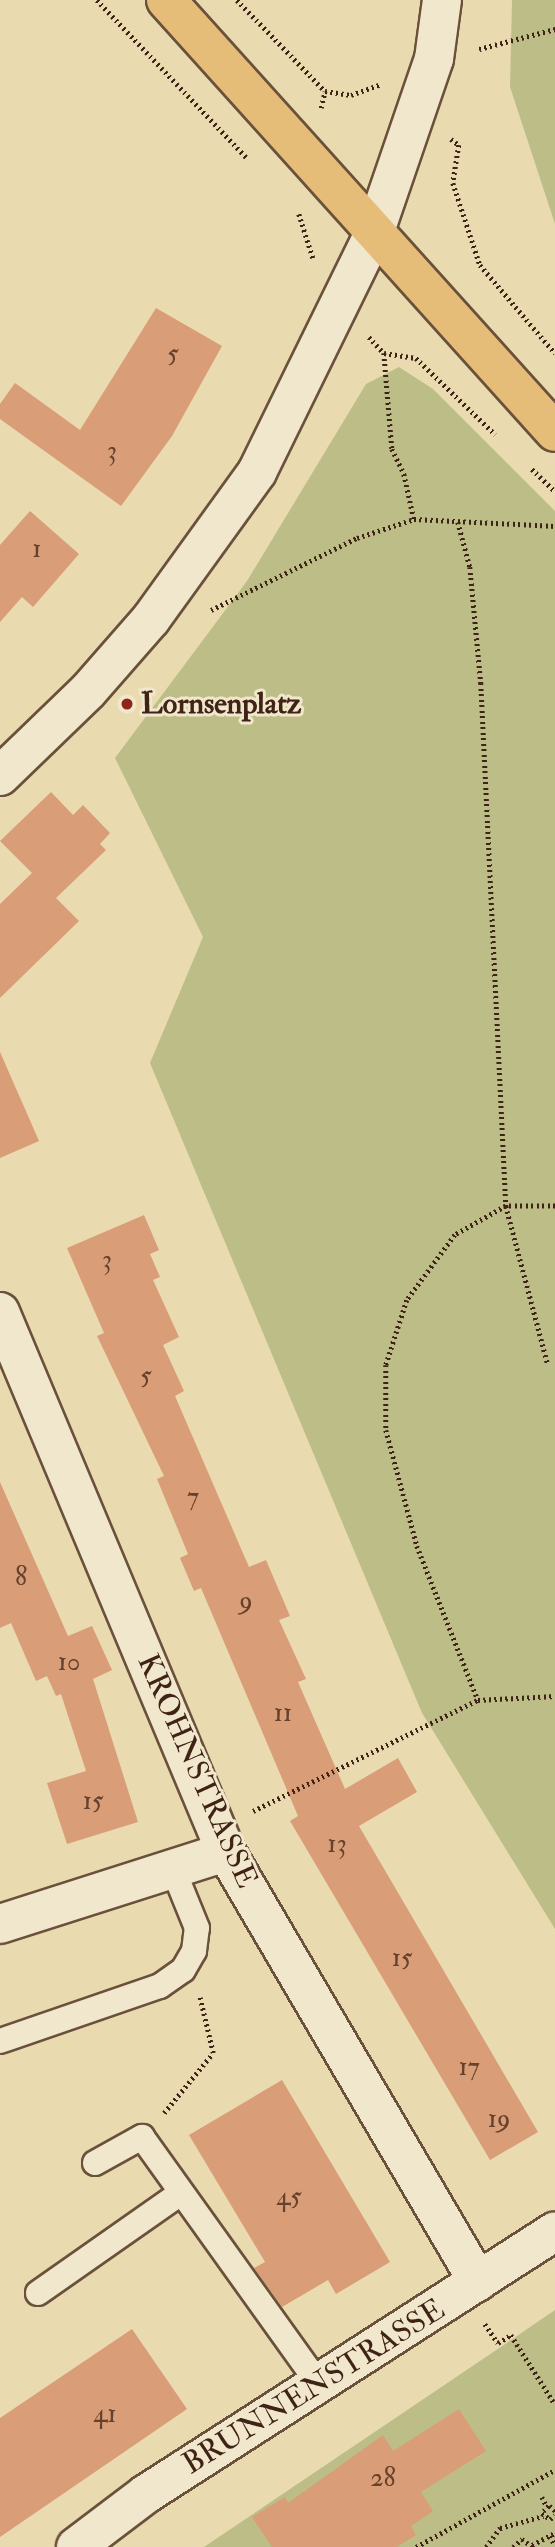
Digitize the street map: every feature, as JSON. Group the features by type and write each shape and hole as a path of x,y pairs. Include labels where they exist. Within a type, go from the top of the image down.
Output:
{"main road":[{"path":"166,0 555,432"}],"street":[{"path":"7,770 104,673 202,554 257,472 375,231 434,59 442,0"},
{"name":"KROHNSTRASSE","path":"0,1312 226,1852 478,2281"},
{"path":"0,1924 226,1852"},
{"name":"BRUNNENSTRASSE","path":"76,2547 146,2494 555,2231"}],"lane":[{"path":"0,2041 160,1986 183,1970 194,1951 197,1927 173,1869"},
{"path":"96,2163 142,2137 318,2384"},
{"path":"38,2293 181,2193"}],"path":[{"path":"97,0 259,171"},
{"path":"236,0 325,92 351,95 378,82 459,145 453,183 480,265 555,354"},
{"path":"434,59 555,29"},
{"path":"414,519 404,474 392,449 384,353 416,358 505,443"},
{"path":"525,462 555,491"},
{"path":"206,613 357,538 414,519 555,526"},
{"path":"458,522 470,567 481,683 506,1206 548,1365"},
{"path":"478,1700 417,1546 386,1430 386,1365 407,1300 432,1261 455,1236 506,1206 555,1206"},
{"path":"247,1814 478,1700 555,1696"},
{"path":"176,2099 213,2053 207,2009 183,1970"},
{"path":"488,2329 498,2343 511,2335 555,2404"},
{"path":"416,2547 555,2470"},
{"path":"542,2497 554,2515"},
{"path":"543,2516 547,2507"},
{"path":"486,2547 500,2528 554,2515"},
{"path":"513,2547 522,2539 533,2546 552,2534 555,2545"}],"green space":[{"path":"512,0 555,0 555,224 510,87"},
{"path":"399,367 433,389 555,511 555,1929 422,1713 150,1063 203,937 115,758 247,581 366,384"},
{"path":"555,2310 555,2547 204,2547 514,2338"}],"building":[{"path":"156,308 222,346 172,436 121,506 0,419 0,404 15,383 80,430"},
{"path":"30,511 79,554 33,607 22,597 0,622 0,545"},
{"path":"51,792 73,815 83,805 110,833 100,844 106,850 56,898 79,921 0,998 0,904 32,873 0,841"},
{"path":"0,1052 39,1141 0,1158"},
{"path":"144,1215 159,1250 150,1254 160,1277 153,1280 179,1337 163,1345 184,1391 175,1396 249,1567 266,1560 290,1616 279,1620 306,1679 298,1682 345,1789 398,1758 417,1792 359,1826 538,2132 490,2160 290,1821 298,1816 201,1588 194,1591 180,1558 188,1554 157,1479 164,1476 97,1336 104,1333 67,1248"},
{"path":"0,1482 68,1636 92,1626 112,1670 93,1679 138,1822 67,1844 47,1783 86,1771 61,1694 56,1696 47,1676 36,1681 11,1623 0,1628"},
{"path":"282,2080 390,2262 336,2294 328,2280 282,2307 254,2268 265,2262 189,2135"},
{"path":"132,2329 187,2409 0,2537 0,2418"},
{"path":"459,2409 486,2451 421,2492 433,2511 411,2526 416,2535 397,2547 272,2547 252,2517 285,2497 288,2503 383,2435 393,2451"}],"place":[{"name":"Lornsenplatz","path":"127,704"}]}
